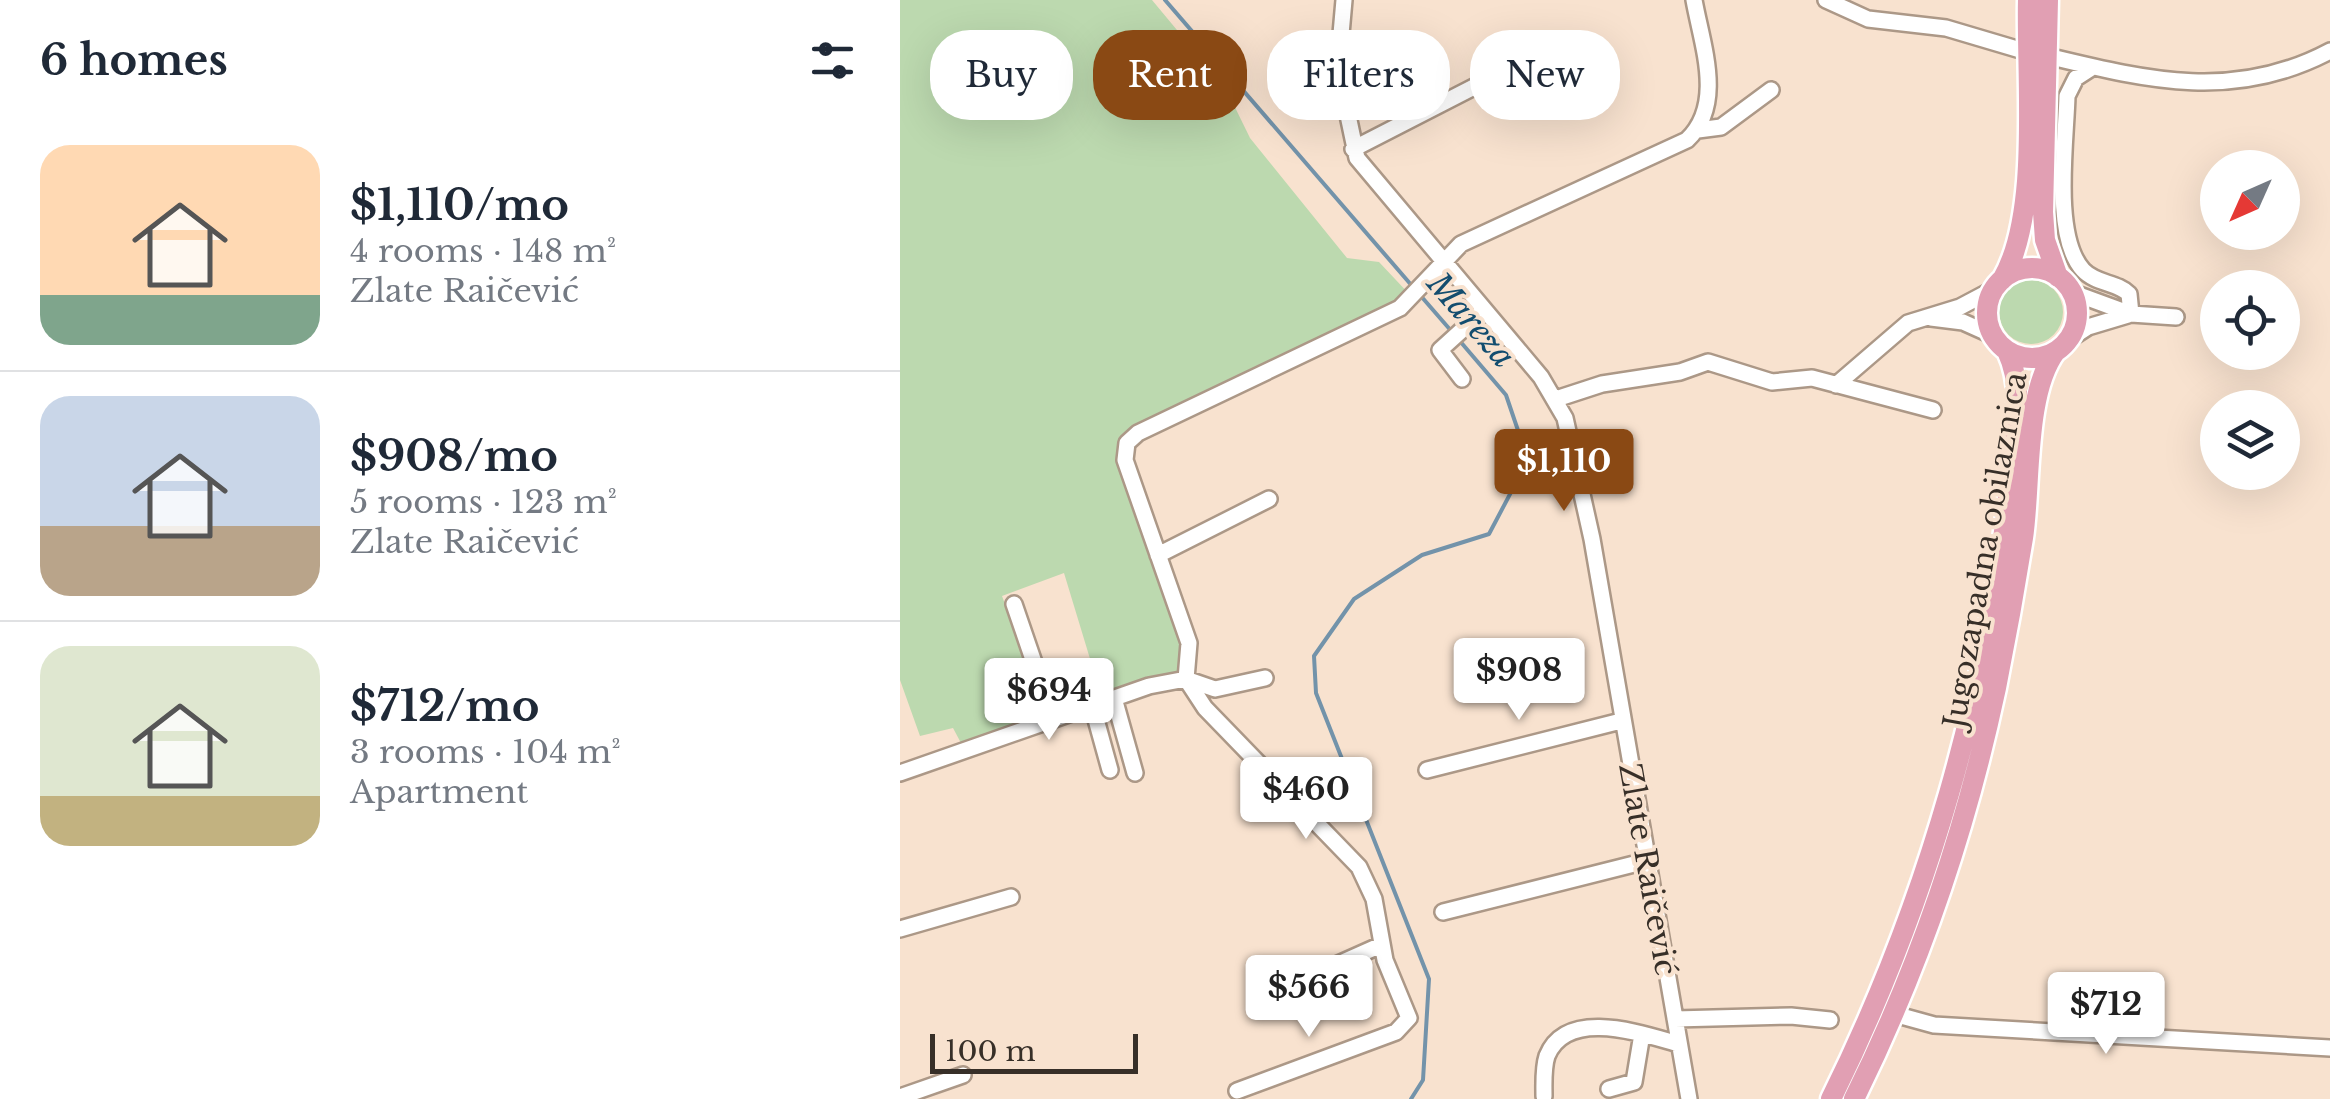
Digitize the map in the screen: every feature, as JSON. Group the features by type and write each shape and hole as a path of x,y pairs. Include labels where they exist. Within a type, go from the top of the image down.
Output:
{"main road":[{"path":"2028,0 2037,54 2044,227 2076,317 2062,346 2032,358 2007,351 1992,335 1987,312 2018,250 2037,54 2048,0"},
{"path":"1998,284 2029,268 2065,284"},
{"name":"Jugozapadna obilaznica","path":"1854,1099 1894,1014 1954,845 1996,688 2024,535 2038,396 2062,346"},
{"name":"Jugozapadna obilaznica","path":"1832,1099 1900,945 1982,666 2003,539 2018,394 2007,351"}],"street":[{"name":"Zlate Raičević","path":"1344,0 1338,68 1353,149 1366,172 1556,399 1565,418 1592,539 1689,1099"},
{"path":"1237,1091 1404,1027 1409,1018 1380,946 1374,899 1359,867 1205,708 1186,679 1189,643 1126,460 1131,438 1411,300 1461,244 1687,140 1698,130 1708,104 1709,86 1694,0"},
{"path":"1826,0 1868,19 1946,28 2092,67 2172,81 2240,82 2286,72 2330,51"},
{"path":"2092,67 2076,78 2067,96 2065,233 2075,260 2086,274 2130,294 2131,314"},
{"path":"1353,149 1470,90"},
{"path":"1698,130 1722,126 1772,90"},
{"path":"1836,385 1908,323 1960,307 1998,284"},
{"path":"2065,284 2131,314"},
{"path":"1462,378 1440,352 1484,310"},
{"path":"2062,346 2105,320 2131,314 2176,316"},
{"path":"1922,318 1963,322 1992,335"},
{"path":"1556,399 1602,384 1680,372 1708,362 1772,382 1798,377 1933,410"},
{"path":"1158,555 1268,500"},
{"path":"1014,604 1052,718"},
{"path":"900,772 1052,718 1186,679 1215,689 1265,678"},
{"path":"1114,698 1135,772"},
{"path":"1092,705 1110,770"},
{"path":"1428,770 1621,721"},
{"path":"1443,912 1646,861"},
{"path":"900,928 1010,898"},
{"path":"1270,994 1380,946"},
{"path":"1894,1014 1934,1025 2330,1048"},
{"path":"1675,1019 1791,1016 1830,1020"},
{"path":"1544,1096 1545,1060 1550,1050 1588,1026 1678,1044"},
{"path":"1609,1090 1634,1082 1638,1076 1642,1034"},
{"path":"900,1097 964,1075"}],"green space":[{"path":"900,0 1152,0 1177,30 1093,30 1093,120 1241,120 1250,138 1347,258 1379,262 1411,296 1131,429 1120,444 1183,645 1180,671 1101,695 1064,573 1002,596 1046,715 961,743 953,728 920,736 900,680"},
{"path":"2031,280 2054,289 2063,312 2054,335 2031,344 2008,335 1999,312 2008,289"}],"waterway":[{"name":"Mareza","path":"1165,0 1413,287"},
{"name":"Mareza","path":"1420,295 1453,333"},
{"name":"Mareza","path":"1411,1099 1423,1080 1429,979 1316,693 1314,656 1354,599 1422,555 1489,534 1528,460 1506,395 1459,340"}]}
